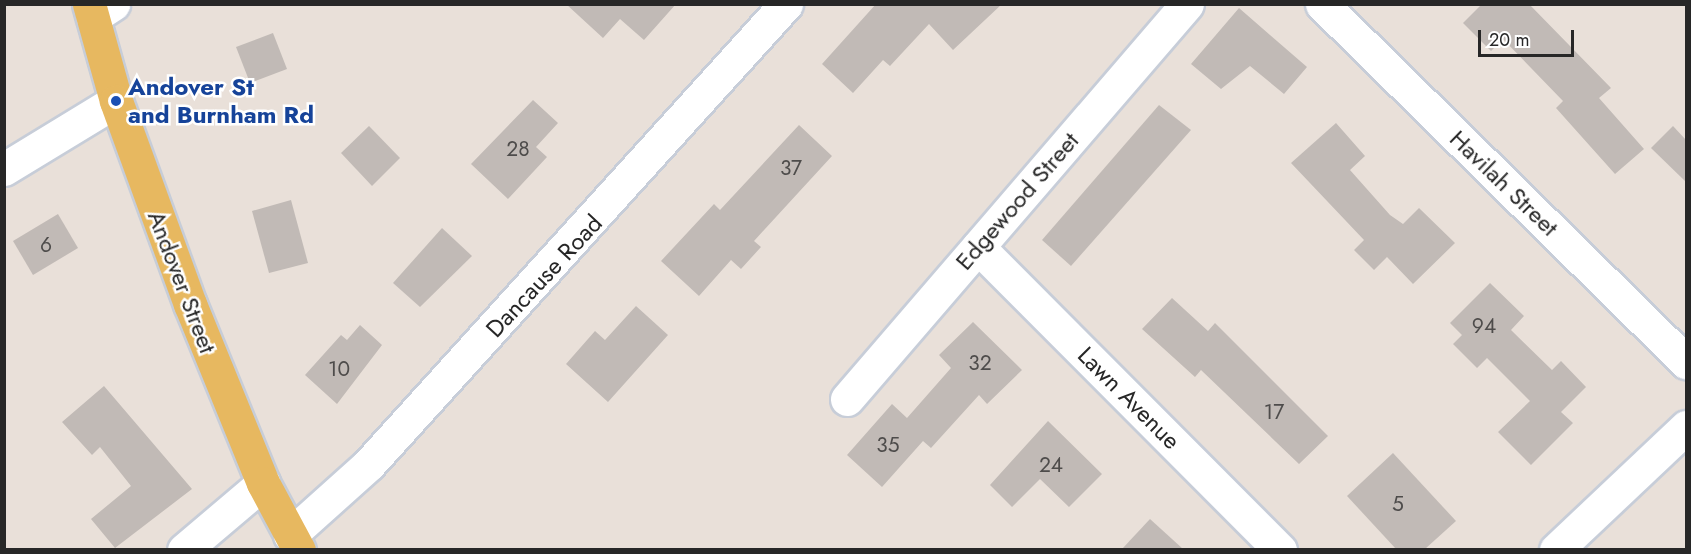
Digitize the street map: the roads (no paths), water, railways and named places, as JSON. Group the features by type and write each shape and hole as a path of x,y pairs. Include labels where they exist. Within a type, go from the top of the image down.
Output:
{"main road":[{"name":"Andover Street","path":"98,9 116,101 190,304 263,483 294,542"}],"street":[{"name":"Dancause Road","path":"294,542 369,464 786,4"},
{"name":"Edgewood Street","path":"847,399 1187,4"},
{"name":"Havilah Street","path":"1322,4 1686,362"},
{"path":"4,169 116,101"},
{"name":"Lawn Avenue","path":"978,247 1280,549"},
{"path":"1556,549 1686,427"},
{"path":"184,549 263,483"}],"place":[{"name":"Andover St and Burnham Rd","path":"116,101"}]}
